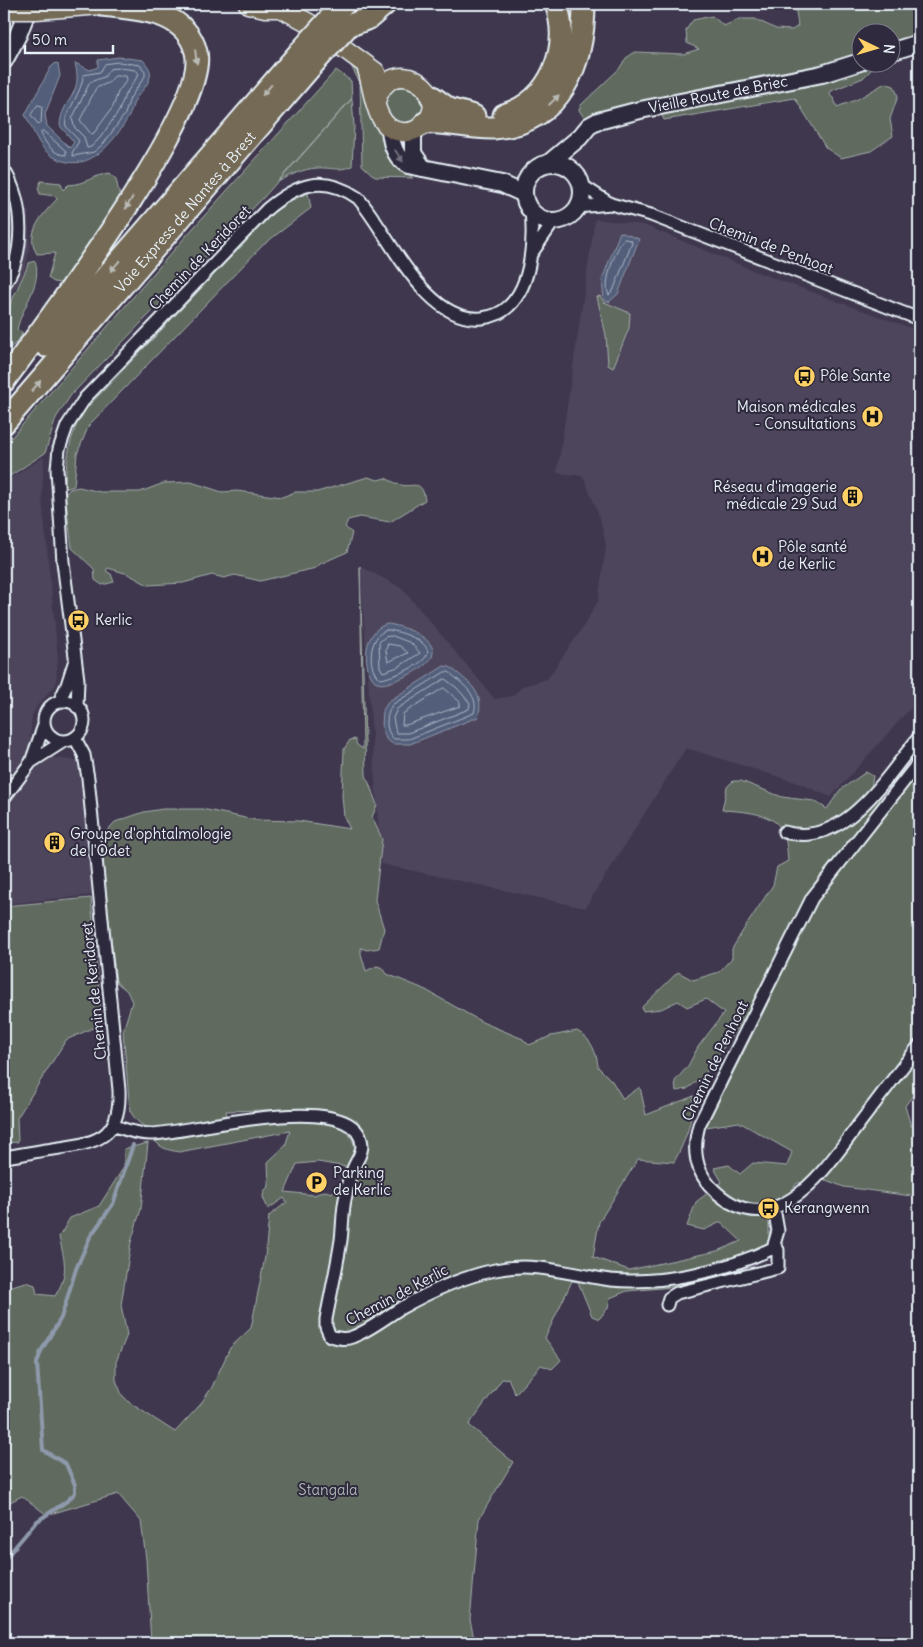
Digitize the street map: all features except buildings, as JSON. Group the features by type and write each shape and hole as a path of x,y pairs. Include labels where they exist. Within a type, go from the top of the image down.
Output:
{"highway":[{"name":"Voie Express de Nantes à Brest","path":"4,423 341,15 369,4"},
{"path":"341,15 369,18 386,4"},
{"path":"431,96 449,109 464,115 496,116 521,108 543,88 558,61 562,31 556,4"},
{"path":"419,127 448,122 493,128 524,120 542,111 561,93 574,70 582,41 584,4"},
{"path":"4,381 112,231 185,104 196,78 197,53 186,32 173,20 155,12 111,5"},
{"name":"Voie Express de Nantes à Brest","path":"4,395 306,58"}],"main road":[{"path":"248,4 265,8 277,6 309,23 366,66 396,78 414,78 422,83 431,96 431,111 419,127 398,132 390,129 379,117 366,66"},
{"path":"5,10 66,9 111,5"},
{"path":"376,102 382,87 396,78"}],"street":[{"path":"4,61 18,35 30,4"},
{"path":"900,49 919,43"},
{"name":"Vieille Route de Briec","path":"549,163 580,137 589,126 604,120 822,74 850,65"},
{"path":"419,127 413,153 423,168"},
{"path":"390,129 392,144 399,159 408,165 502,184 524,194"},
{"path":"530,174 526,180 524,194 531,212 542,219 554,221 571,214 577,207 582,192 578,180 576,154 580,137"},
{"path":"502,184 530,174 542,165 549,163 564,166 578,180"},
{"path":"4,170 7,184 17,206 19,240 14,265 4,285"},
{"name":"Chemin de Penhoat","path":"578,180 610,204 659,218 919,319"},
{"name":"Chemin de Keridoret","path":"77,707 78,680 74,661 58,490 59,450 66,426 85,398 267,209 288,193 312,184 330,184 348,191 358,198 369,211 390,245 429,293 450,311 467,318 490,316 509,306 522,284 532,253 554,221"},
{"name":"Chemin de Penhoat","path":"577,207 610,204"},
{"name":"Chemin de Keridoret","path":"531,212 532,253"},
{"name":"Chemin de Keridoret","path":"59,702 67,685 74,661"},
{"path":"4,798 31,762 48,709 59,702 69,702 77,707 81,711 83,723 79,734 31,762"},
{"path":"44,725 51,737 69,739"},
{"path":"784,832 800,835 818,835 845,822 862,806 919,737"},
{"name":"Chemin de Keridoret","path":"69,739 81,748 86,763 119,1090 119,1110 113,1125"},
{"name":"Chemin de Penhoat","path":"919,762 812,898 699,1124 694,1144 700,1172 710,1186 722,1197 738,1206 758,1210 774,1208 793,1200 816,1178 919,1046"},
{"name":"Chemin de Kerlic","path":"113,1125 136,1133 157,1134 293,1114 333,1118 355,1128 362,1148 353,1169 345,1197 341,1240 326,1327 330,1336 340,1339 355,1336 404,1307 454,1282 495,1270 534,1266 611,1280 666,1278 703,1272 760,1254 773,1248 774,1244"},
{"path":"4,1158 90,1143 102,1138 113,1125"},
{"path":"667,1305 669,1298 678,1293 778,1268 778,1250 774,1244 778,1231 774,1208"}],"shaded area":[{"path":"28,210 30,245 26,266 19,283 4,302 4,211"},
{"name":"Pôle santé de Kerlic","path":"595,219 644,225 757,272 919,331 919,701 831,797 795,782 686,748 585,908 381,864 360,566 402,588 495,699 512,696 523,686 547,679 581,630 598,601 606,546 600,518 583,476 557,473"},
{"path":"44,457 42,498 58,657 56,685 37,706 32,716 30,737 55,758 79,761 92,895 4,904 4,482"}],"green space":[{"path":"795,4 919,4 919,39 900,46 900,22 850,22 850,72 869,72 863,78 831,91 830,95 837,107 858,99 885,83 894,86 898,96 890,119 893,136 871,151 841,158 826,148 795,98 664,120 656,103 585,119 579,110 581,105 619,69 626,58 635,52 683,54 699,49 687,43 686,30 693,20 712,16 724,26 739,19 755,19 776,29 792,30 798,26"},
{"path":"350,64 360,76 373,122 398,166 413,178 375,177 362,165 360,83"},
{"path":"336,70 351,81 352,98 263,198 71,395 56,418 45,453 4,480 4,446 186,236"},
{"path":"404,85 418,91 424,105 418,119 404,125 390,119 384,105 390,91"},
{"path":"352,99 354,126 352,166 343,169 322,168 306,170 278,182"},
{"path":"110,173 116,179 120,197 71,274 61,283 54,282 48,278 55,253 37,254 33,239 34,231 41,217 57,199 55,196 40,194 38,188 41,181 61,183 63,190 68,185"},
{"path":"308,193 311,208 263,245 89,425 77,454 74,486 65,489 69,449 74,431 83,412 274,212 292,200"},
{"path":"35,261 37,270 34,287 17,330 22,332 22,335 16,343 4,352 4,311 8,309 29,263"},
{"path":"600,296 604,302 630,313 629,328 613,368 608,365 606,335 597,297"},
{"path":"368,477 378,480 385,478 405,486 419,486 424,493 425,500 390,522 360,517 348,520 345,527 352,533 347,552 320,564 316,568 260,581 235,575 224,578 212,575 183,583 148,585 128,574 108,568 106,571 111,574 114,582 102,585 95,580 94,569 72,548 65,494 70,489 79,487 100,492 140,492 164,483 191,482 222,492 237,491 282,497 295,492 317,492"},
{"name":"Stangala","path":"360,566 366,775 377,805 372,817 382,839 375,900 384,929 379,948 367,950 361,948 366,971 377,966 383,968 387,974 424,989 482,1022 523,1039 529,1045 551,1036 577,1031 590,1042 595,1051 598,1067 612,1081 623,1099 640,1087 646,1115 694,1096 688,1130 674,1162 638,1159 599,1222 593,1257 629,1270 717,1251 741,1241 721,1222 704,1230 687,1226 696,1202 722,1182 714,1168 729,1165 740,1174 753,1163 787,1166 792,1152 739,1122 706,1127 772,995 763,986 742,1021 703,1077 687,1089 676,1091 675,1081 688,1066 698,1047 724,1013 706,999 687,1007 678,1001 661,1009 643,1011 642,1007 678,972 693,980 719,972 732,958 732,949 773,885 777,867 788,861 784,835 775,822 753,813 722,810 727,787 733,781 741,781 782,797 814,801 827,809 840,790 866,772 873,776 871,788 891,805 919,769 919,1087 905,1106 911,1126 919,1123 919,1197 844,1187 826,1180 797,1183 787,1197 769,1206 769,1241 765,1244 696,1285 627,1291 610,1298 608,1308 599,1319 592,1316 578,1282 572,1281 545,1338 561,1360 552,1369 541,1365 515,1394 508,1378 502,1379 469,1425 513,1462 479,1519 470,1620 475,1643 151,1643 146,1559 141,1521 118,1494 47,1515 22,1496 4,1505 4,1288 26,1282 35,1285 37,1294 55,1296 64,1274 63,1254 59,1237 70,1218 99,1206 124,1167 124,1149 148,1143 141,1209 131,1242 121,1305 127,1335 116,1362 116,1380 122,1395 130,1403 175,1432 200,1405 212,1387 230,1348 251,1328 265,1257 269,1216 287,1202 284,1198 268,1209 263,1197 264,1191 269,1186 268,1162 285,1146 290,1131 179,1152 162,1147 154,1139 177,1135 180,1125 152,1128 146,1127 135,1119 130,1111 123,1031 132,1002 127,991 116,982 103,866 103,835 115,822 144,812 163,809 202,809 255,820 299,821 350,829 344,817 342,796 344,749 350,740 355,739 357,745 363,749","holes":["300,1109 354,1122 362,1128 366,1136 365,1152 357,1167 346,1185 336,1187 332,1193 325,1191 314,1195 285,1192 297,1164 318,1162 347,1167 351,1165 354,1145 347,1132 331,1124 287,1120 229,1127 226,1111"]},
{"path":"91,898 102,1024 66,1040 17,1118 18,1142 4,1143 4,906"}],"water":[{"path":"119,57 143,60 150,72 148,83 135,100 122,128 106,147 97,155 87,160 76,163 52,156 39,143 25,115 51,67 56,63 58,64 60,76 45,114 47,126 70,148 74,142 60,126 64,109 77,83 75,63 90,70 98,67 98,60"},
{"path":"620,232 639,239 618,294 609,302 604,300 602,280"},
{"path":"387,624 401,627 425,638 433,650 429,662 417,671 381,684 375,681 370,674 366,656 371,636"},
{"path":"444,666 450,667 463,677 477,694 480,708 478,717 410,744 393,744 386,739 382,727 383,710 389,701"}],"waterway":[{"path":"4,1560 36,1522 67,1501 75,1493 75,1485 66,1464 43,1450 37,1363 41,1351 61,1318 76,1269 90,1237 113,1204 133,1145"}],"place":[{"name":"Pôle Sante","path":"804,376"},
{"name":"Maison médicales - Consultations","path":"872,416"},
{"name":"Réseau d'imagerie médicale 29 Sud","path":"853,496"},
{"name":"Pôle santé de Kerlic","path":"762,556"},
{"name":"Kerlic","path":"79,620"},
{"name":"Groupe d'ophtalmologie de l'Odet","path":"54,843"},
{"name":"Parking de Kerlic","path":"317,1182"},
{"name":"Kerangwenn","path":"768,1208"}]}
